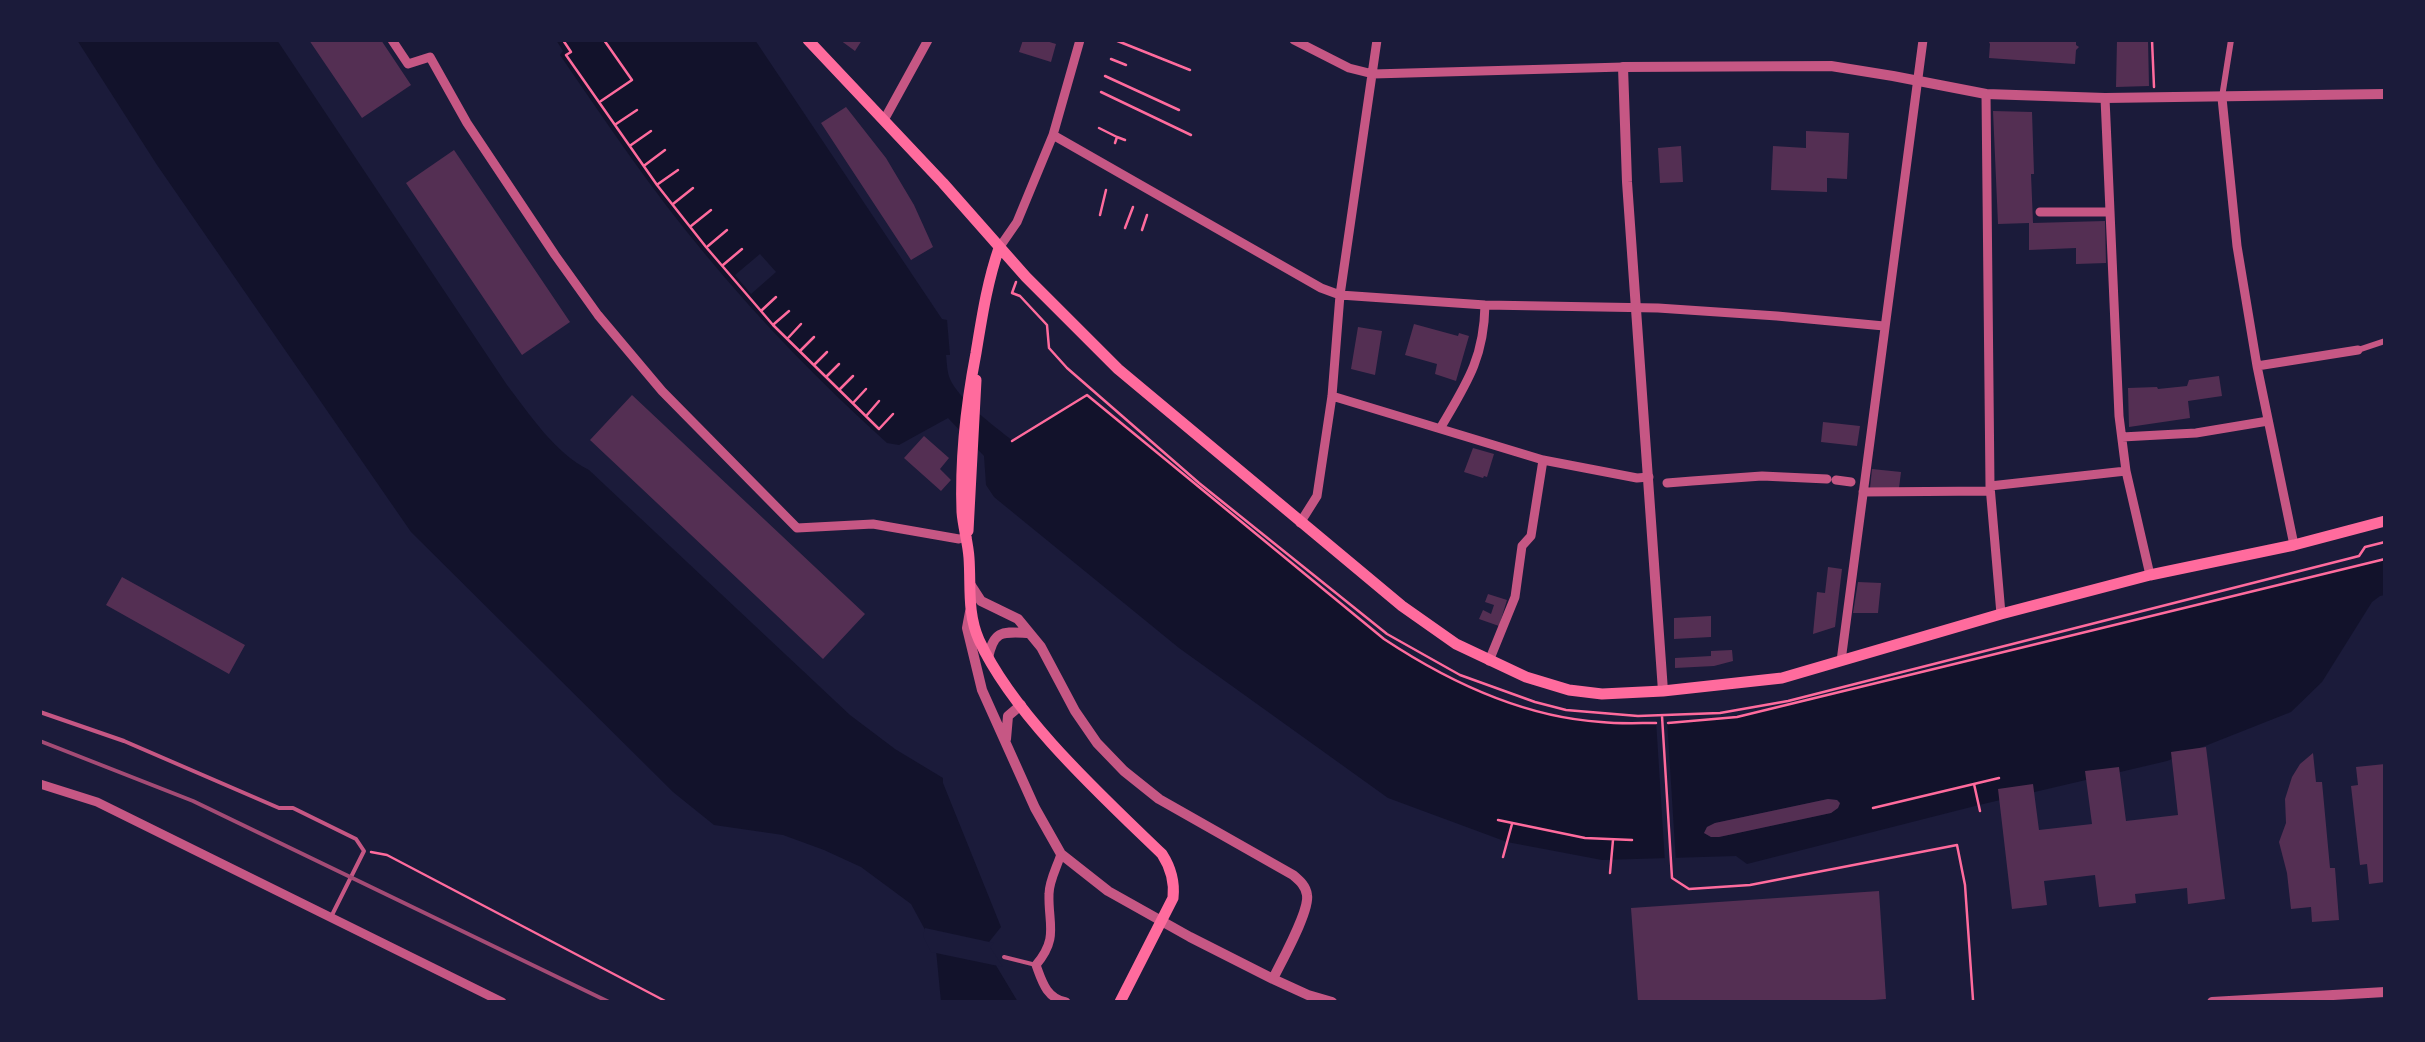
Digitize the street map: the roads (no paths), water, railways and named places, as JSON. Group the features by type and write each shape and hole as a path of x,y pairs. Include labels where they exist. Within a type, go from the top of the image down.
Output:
{"main road":[{"path":"808,40 1020,272 1118,370 1402,606 1456,644 1526,677 1569,690 1602,694 1782,678 2001,614 2385,520"},
{"path":"999,248 989,279 975,356 967,480 970,612 988,658 1021,705 1168,864 1174,887 1169,909 1120,1002"}],"street":[{"path":"392,40 408,64 430,58 467,124 555,255 642,370 798,528 873,524 958,539 967,537"},
{"path":"884,120 928,40"},
{"path":"999,248 1017,222 1052,135 1080,40"},
{"path":"1294,40 1349,68 1372,74 1622,66 1831,66 1986,94 2105,98 2385,94"},
{"path":"1300,523 1317,496 1332,396 1340,295 1377,40"},
{"path":"1841,661 1924,40"},
{"path":"2232,40 2222,98 2237,246 2294,545"},
{"path":"1622,66 1663,691"},
{"path":"1986,94 1990,488 2001,614"},
{"path":"2105,98 2122,436 2126,472 2150,575"},
{"path":"1052,135 1320,288 1340,295 1485,305 1777,316 1884,326"},
{"path":"2040,212 2110,212"},
{"path":"1441,428 1478,358 1484,338 1485,305"},
{"path":"2258,366 2358,350 2385,341"},
{"path":"1332,396 1544,460 1666,482 1762,476 1852,482 1864,488 1990,488 2126,472"},
{"path":"2122,436 2196,433 2268,421"},
{"path":"1489,661 1515,597 1522,546 1531,536 1544,460"},
{"path":"969,582 982,602 1018,619 1041,647 1075,711 1097,743 1124,771 1159,799 1294,875 1304,886 1308,893 1305,910 1273,980"},
{"path":"970,612 967,628 982,690 1034,808 1062,854 1108,891 1190,937 1273,980 1332,1002"},
{"path":"988,658 992,642 1000,634 1029,633"},
{"path":"1007,745 1008,716 1021,705"},
{"path":"40,784 97,802 502,1002"},
{"path":"1062,854 1048,890 1052,931 1047,952 1036,965 1046,990 1066,1002"},
{"path":"2212,1002 2385,992"}],"lane":[{"path":"40,712 124,741 278,808 293,808 356,838 362,854 331,917"},
{"path":"1004,957 1036,965"}],"railway":[{"path":"40,741 193,801 609,1002"}]}
